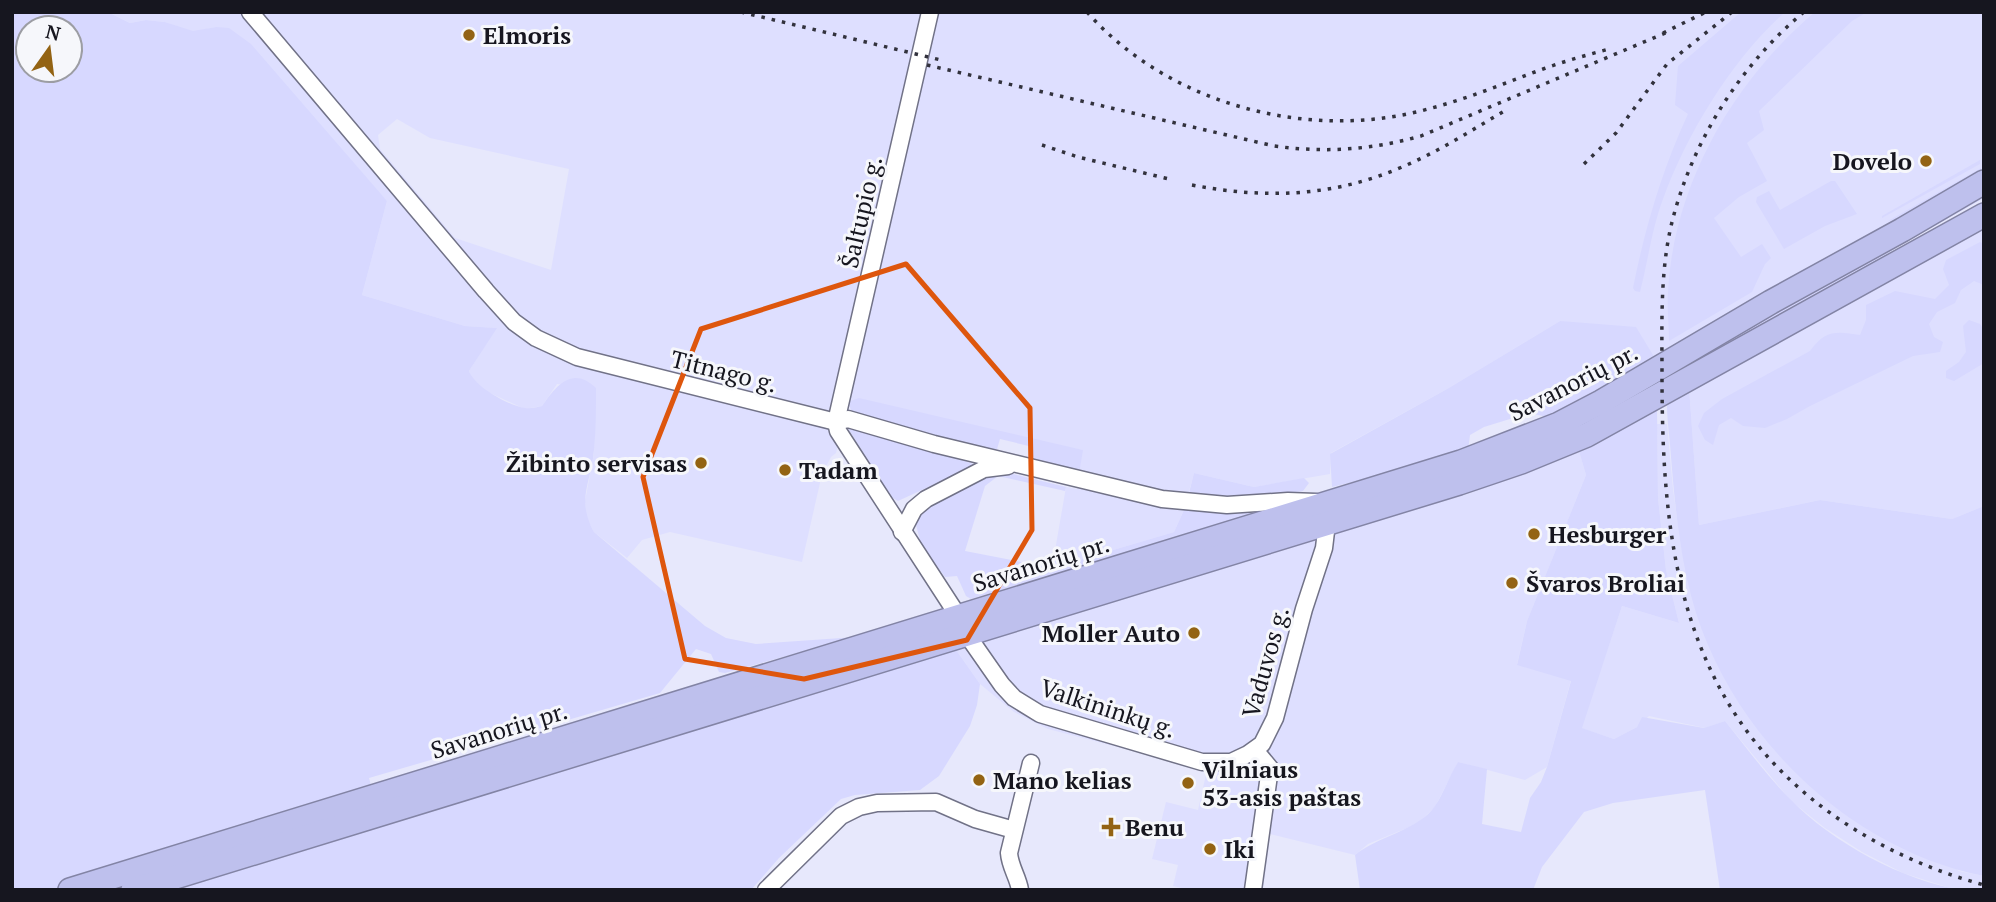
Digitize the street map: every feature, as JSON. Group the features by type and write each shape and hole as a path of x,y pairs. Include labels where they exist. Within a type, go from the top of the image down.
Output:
{"highway":[{"name":"Savanorių pr.","path":"133,890 1328,513 1559,424 1984,182"},
{"name":"Savanorių pr.","path":"70,890 1328,513 1472,479 1529,459 1587,435 1984,215"}],"street":[{"name":"Titnago g.","path":"250,12 486,291 514,322 536,338 577,357 836,422 848,419 934,444 1162,499 1227,505 1288,501 1328,513"},
{"name":"Šaltupio g.","path":"836,422 930,12"},
{"path":"836,422 838,431 953,608"},
{"path":"902,532 914,509 926,499 991,467 1020,465"},
{"name":"Vaduvos g.","path":"1253,890 1270,768 1255,750 1266,737 1275,718 1304,609 1324,548 1328,513"},
{"name":"Valkininkų g.","path":"972,642 1002,685 1026,707 1040,714 1202,762 1231,762 1255,750"},
{"path":"1020,890 1009,862 1009,853 1031,763"},
{"path":"766,890 841,816 868,805 936,802 975,819 1014,830"}],"highlighted area":[{"path":"906,264 1030,408 1032,530 967,640 804,679 685,659 643,477 701,329"}],"shaded area":[{"path":"12,12 108,12 130,23 146,20 165,22 193,31 229,28 251,44 387,201 362,295 465,326 497,328 469,371 485,389 510,403 527,408 542,406 559,385 572,378 587,381 596,388 594,450 585,501 594,532 705,626 726,638 756,644 856,637 725,673 719,672 711,654 696,649 660,693 369,778 381,822 954,647 980,684 970,726 939,776 920,790 855,795 841,799 779,858 751,890 12,890"},
{"path":"108,12 1984,12 1984,171 1656,360 1560,321 1447,389 1331,453 1330,474 1254,487 1194,473 1184,510 1174,532 1052,568 1066,487 1077,489 1082,450 848,402 836,453 822,474 802,562 670,532 642,540 627,558 594,532 586,517 585,501 594,453 595,388 557,384 542,406 525,409 490,393 471,378 469,371 496,328 465,326 362,295 387,201 216,27 193,32 165,22 146,20 130,23","holes":["397,119 430,138 569,169 551,270 455,238 380,149 378,135"]},
{"path":"1741,12 1785,12 1747,51 1698,123 1663,199 1640,292 1635,291 1633,288 1655,200 1688,114 1675,105 1678,66"},
{"path":"1815,12 1867,12 1852,21 1759,111 1764,130 1747,143 1767,181 1739,197 1714,218 1741,257 1762,244 1771,258 1765,264 1752,292 1669,341 1668,299 1672,253 1695,175 1734,102 1786,39"},
{"path":"1980,160 1980,164 1882,218 1882,216"},
{"path":"1981,168 1981,171 1898,219 1888,221"},
{"path":"1835,181 1857,214 1825,226 1784,249 1756,202 1757,197 1769,191 1780,210"},
{"path":"1984,192 1984,198 1899,246 1850,278 1671,379 1670,375"},
{"path":"1984,219 1984,506 1952,519 1820,500 1699,525 1689,387"},
{"path":"1980,242 1984,244 1984,285 1974,281 1961,290 1955,303 1937,312 1929,324 1934,337 1943,342 1940,352 1913,356 1765,428 1743,426 1731,418 1719,425 1713,445 1705,440 1698,426 1704,413 1722,399 1810,351 1826,336 1838,333 1860,335 1866,320 1866,305 1895,291 1935,299 1949,285 1943,269 1946,260"},
{"path":"1969,320 1980,324 1984,330 1984,363 1954,381 1946,378 1946,371 1959,362 1966,352 1963,326"},
{"path":"1560,321 1636,327 1656,360 1552,418 1529,413 1484,427 1470,435 1468,451 1332,487 1330,454 1447,389"},
{"path":"1689,387 1699,525 1820,500 1952,519 1984,506 1984,876 1939,864 1897,846 1856,822 1819,794 1785,761 1754,725 1729,686 1699,623 1678,529 1667,404"},
{"path":"859,398 1083,450 1079,474 1033,460 1033,447 1000,439 997,449 954,445 852,413 848,402"},
{"path":"1657,407 1658,498 1666,570 1679,623 1622,606 1582,728 1614,739 1637,727 1642,717 1704,728 1725,721 1782,791 1827,831 1893,869 1962,890 1720,890 1705,790 1613,803 1584,812 1542,867 1533,890 1360,890 1355,855 1428,814 1438,801 1458,762 1487,769 1482,824 1521,832 1530,798 1547,767 1571,681 1517,665 1527,621 1586,475 1578,448"},
{"path":"1657,424 1667,424 1681,546 1703,632 1959,871 1984,876 1984,890 1950,888 1903,873 1862,852 1825,828 1791,801 1725,721 1705,728 1649,716 1637,727 1614,739 1581,728 1622,606 1679,623 1666,570 1658,498"},
{"path":"849,426 877,430 976,465 898,501 891,497"},
{"path":"1578,448 1586,475 1527,621 1517,664 1571,680 1547,767 1525,780 1458,762 1435,807 1417,824 1368,844 1355,855 1270,834 1263,890 1190,890 1173,886 1178,865 1152,859 1166,802 1198,810 1207,770 1048,729 1014,712 980,684 954,647 1314,536 1468,494"},
{"path":"1001,471 1066,487 1065,491 998,476 985,486 965,551 1052,568 1174,532 1184,510 1224,512 1286,506 971,599 966,596 957,576 945,577 921,544 916,525 921,513 927,509 990,472"},
{"path":"1194,473 1254,487 1304,478 1309,483 1303,491 1244,499 1188,497"}],"railway":[{"path":"741,12 945,61"},
{"path":"1087,12 1120,44 1158,71 1200,92 1244,108 1290,117 1336,121 1383,118 1428,109 1472,96 1560,63 1609,49"},
{"path":"1663,33 1706,12"},
{"path":"1584,164 1616,133 1667,64 1732,12"},
{"path":"1804,12 1759,56 1722,107 1692,163 1672,222 1662,315 1662,419 1664,466 1676,558 1686,604 1701,647 1721,690 1746,730 1769,758 1794,784 1852,827 1915,861 1984,885"},
{"path":"927,65 1274,146 1348,149 1421,136 1670,31"},
{"path":"1192,185 1272,193 1324,190 1350,184 1415,161 1506,110"},
{"path":"1042,145 1078,157 1173,180"}],"place":[{"name":"Elmoris","path":"469,35"},
{"name":"Dovelo","path":"1926,161"},
{"name":"Žibinto servisas","path":"701,463"},
{"name":"Tadam","path":"785,470"},
{"name":"Hesburger","path":"1534,534"},
{"name":"Švaros Broliai","path":"1512,583"},
{"name":"Moller Auto","path":"1194,633"},
{"name":"Mano kelias","path":"979,780"},
{"name":"Vilniaus 53-asis paštas","path":"1188,783"},
{"name":"Benu","path":"1111,827"},
{"name":"Iki","path":"1210,849"}]}
